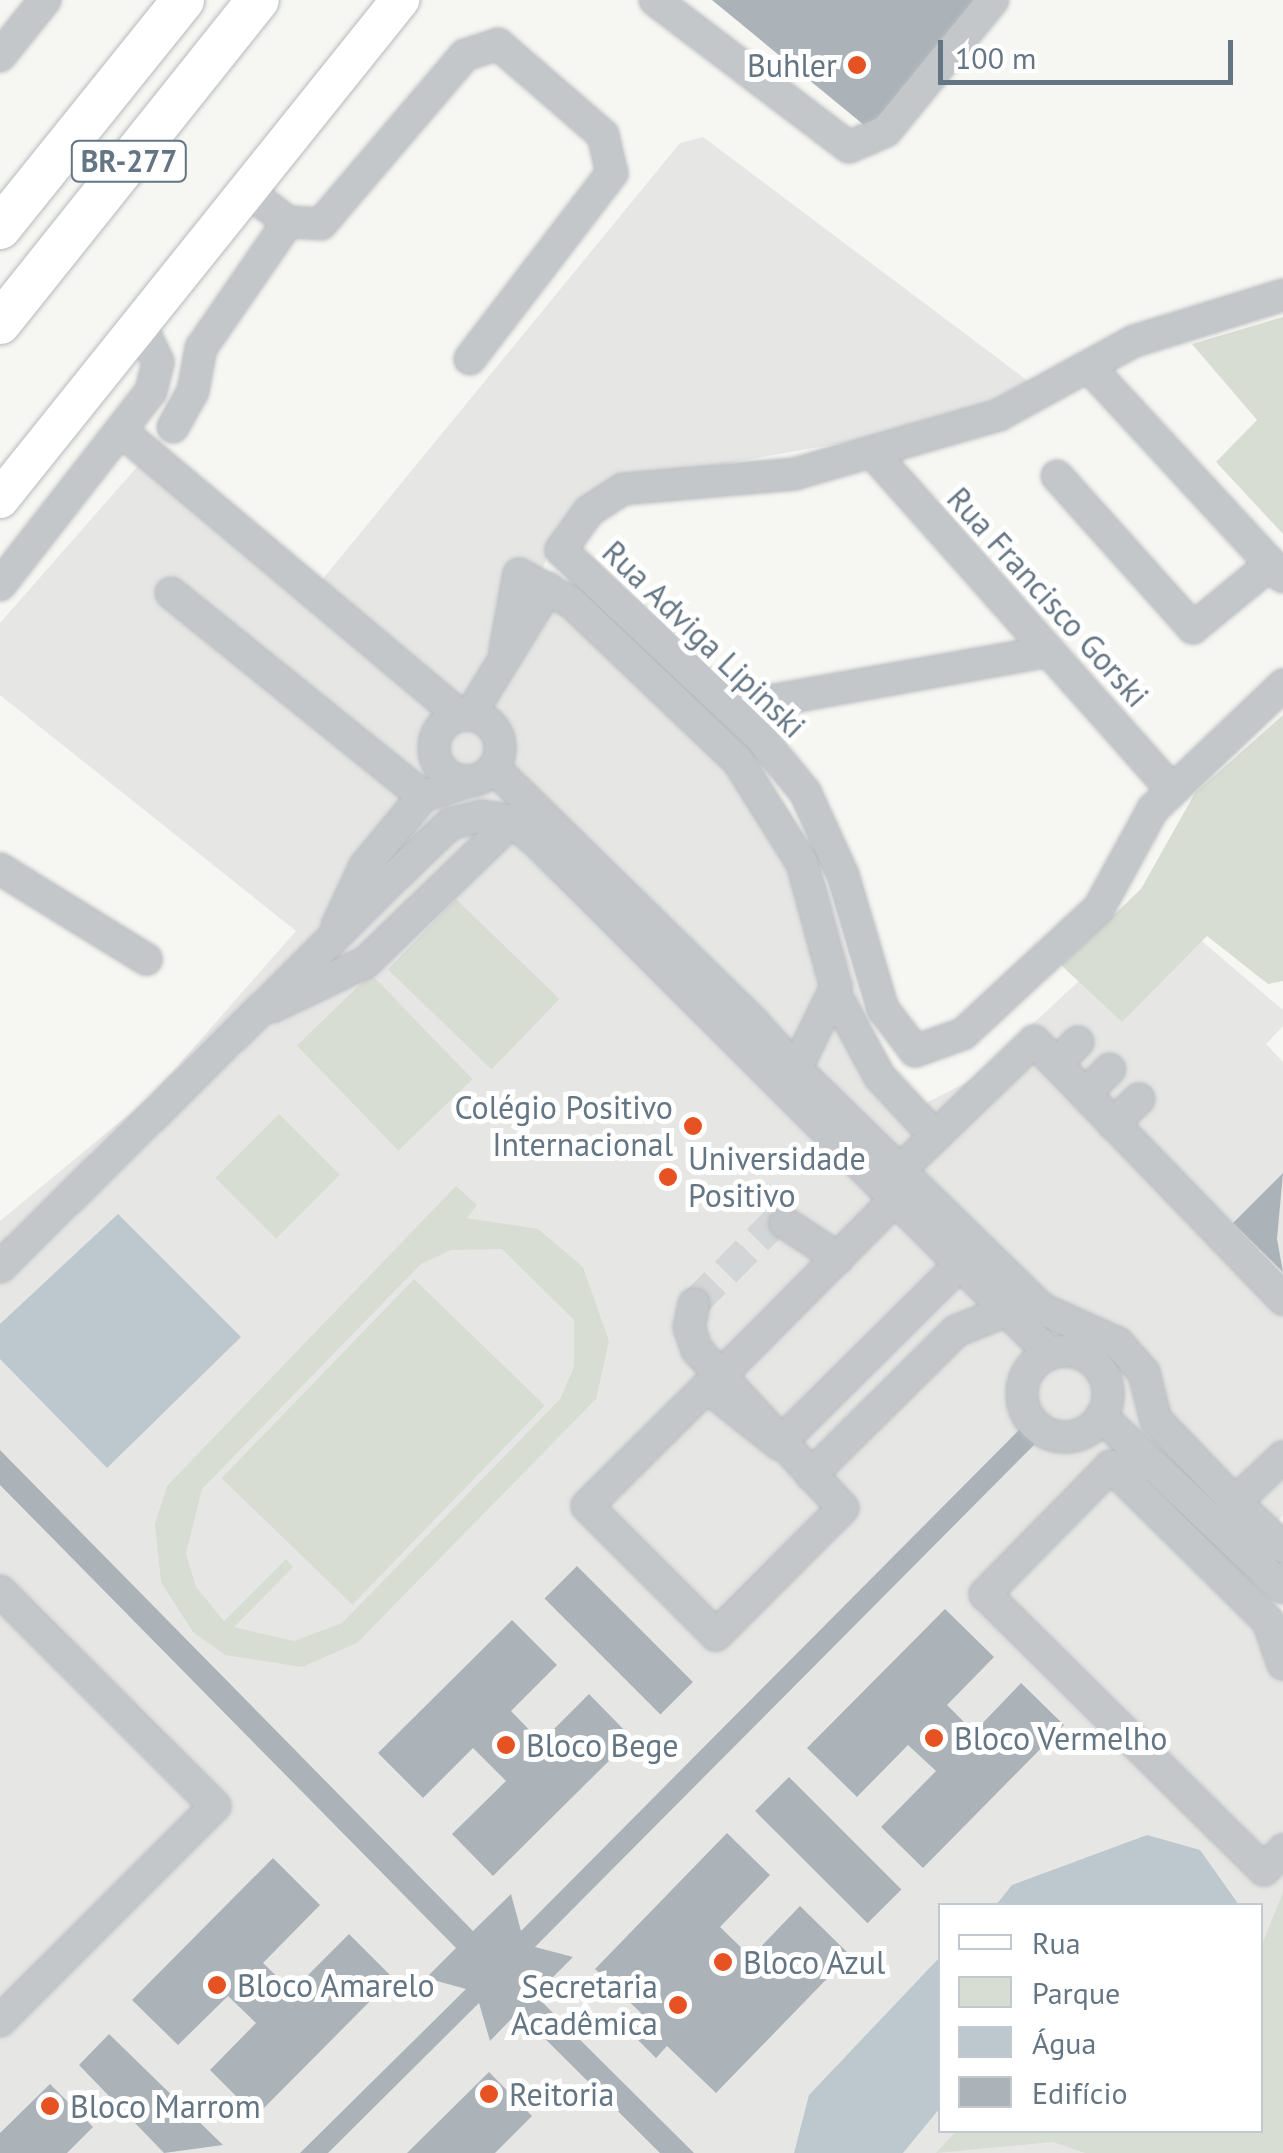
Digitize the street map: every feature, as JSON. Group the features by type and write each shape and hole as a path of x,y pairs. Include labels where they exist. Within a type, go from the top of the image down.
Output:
{"highway":[{"name":"BR-277","path":"0,228 182,0"},
{"name":"BR-277","path":"0,323 258,0"}],"main road":[{"path":"0,498 400,0"}],"street":[{"path":"0,56 45,0"},
{"path":"655,0 849,148 886,131 993,0"},
{"path":"246,190 288,222 305,227 335,214 466,55 498,44 603,135 613,162 470,359"},
{"path":"173,426 194,391 201,348 288,222"},
{"path":"872,452 1027,405 1156,332 1283,295"},
{"path":"0,585 121,431 158,376 140,324"},
{"path":"1057,476 1193,628 1277,570 1090,368"},
{"path":"121,431 465,715 496,732 481,775"},
{"name":"Rua Adviga Lipinski","path":"872,452 786,475 623,489 588,511 561,550 730,708 818,814 883,1008 916,1051 963,1034 1099,908 1172,788"},
{"name":"Rua Francisco Gorski","path":"872,452 1172,788"},
{"path":"330,942 366,866 423,796 434,750 446,722 465,715 505,650 519,574 548,588 607,634 762,791 802,863 836,996 880,1077 936,1136"},
{"path":"171,593 423,796"},
{"path":"730,708 1049,651"},
{"path":"1172,788 1283,684"},
{"path":"434,750 440,767 481,775 796,1068 900,1170 1050,1354"},
{"path":"423,796 481,775"},
{"path":"263,1010 366,962 512,822"},
{"path":"0,1267 450,824 512,822 957,1267 1005,1297 1042,1308 1118,1343 1144,1373 1156,1420 1241,1521 1283,1588"},
{"path":"0,869 146,959"},
{"path":"794,1102 796,1068 836,996"},
{"path":"900,1170 1034,1041 1283,1299"},
{"path":"1056,1064 1078,1042"},
{"path":"1085,1094 1110,1069"},
{"path":"1114,1124 1139,1099"},
{"path":"719,1377 893,1202"},
{"path":"785,1223 838,1258"},
{"path":"780,1444 957,1267"},
{"path":"810,1476 956,1331 1005,1297"},
{"path":"924,1300 956,1331"},
{"path":"694,1304 688,1327 719,1377 843,1508 716,1636 587,1506 707,1387 780,1444"},
{"path":"1076,1353 1098,1367 1108,1391 1101,1416 1064,1436 1033,1422 1023,1383 1050,1354 1076,1353"},
{"path":"1101,1416 1268,1621 1283,1664"},
{"path":"1241,1521 1283,1457"},
{"path":"1283,1547 1241,1521 1192,1525 1111,1466 985,1594 1264,1870 1283,1850"},
{"path":"0,1591 215,1806 0,2022"}],"shaded area":[{"name":"Universidade Positivo","path":"703,137 1028,381 987,404 882,436 631,480 559,531 539,576 790,814 828,888 873,1043 918,1107 973,1079 1105,957 1151,898 1283,1010 1283,1026 1266,1044 1283,1062 1283,1515 1250,1555 1256,1586 1283,1615 1283,2153 0,2153 0,1221 151,1096 296,931 0,695 0,623 151,451 317,586 680,143"}],"green space":[{"path":"1283,317 1283,534 1216,462 1257,420 1192,344"},
{"path":"1283,715 1283,981 1268,984 1207,936 1122,1022 1061,965 1141,889 1195,793"},
{"path":"456,899 560,999 492,1070 388,969"},
{"path":"371,974 472,1079 398,1151 297,1046"},
{"path":"279,1114 340,1175 276,1238 215,1178"},
{"path":"456,1186 477,1205 467,1218 538,1229 583,1267 609,1341 596,1399 357,1643 302,1667 225,1655 193,1632 161,1582 155,1524 167,1486","holes":["502,1249 574,1320 574,1367 560,1399 342,1623 294,1641 234,1627 293,1567 286,1559 224,1621 196,1587 186,1554 202,1489 421,1264 451,1250"]},
{"path":"414,1279 545,1405 352,1605 222,1478"},
{"path":"1283,1892 1283,2153 1085,2153 1053,2142 936,2153 954,2133 1263,2133 1263,1942"}],"water":[{"path":"118,1214 241,1337 107,1468 0,1359 0,1324"},
{"path":"1147,1835 1200,1850 1238,1903 998,1903 1012,1885"},
{"path":"938,1959 938,2110 903,2153 794,2153 809,2095"}],"building":[{"name":"Buhler","path":"712,0 977,0 870,130"},
{"path":"1283,1173 1277,1239 1283,1272 1233,1223"},
{"path":"1020,1429 1035,1444 535,1947 573,1957 535,1995 694,2153 660,2153 518,2012 490,2041 479,2003 328,2153 300,2153 466,1989 426,1978 456,1948 0,1485 0,1450 473,1931 511,1894 521,1931"},
{"path":"577,1566 693,1682 660,1714 544,1599"},
{"name":"Bloco Vermelho","path":"945,1609 994,1657 947,1705 974,1732 1021,1683 1064,1725 923,1868 881,1827 936,1771 908,1745 857,1797 807,1748"},
{"name":"Bloco Bege","path":"512,1620 557,1665 511,1711 541,1742 589,1694 632,1738 493,1876 452,1834 506,1781 473,1748 423,1798 378,1753"},
{"path":"789,1777 901,1889 867,1923 755,1811"},
{"name":"Bloco Azul","path":"727,1833 770,1875 720,1927 751,1957 800,1906 850,1955 716,2093 667,2046 656,2058 626,2028 641,2013 595,1969"},
{"name":"Bloco Amarelo","path":"273,1858 320,1905 263,1963 292,1991 349,1934 393,1978 256,2116 210,2070 256,2023 228,1996 178,2045 132,2000"},
{"path":"109,2034 223,2145 164,2153 79,2065"},
{"name":"Reitoria","path":"489,2072 532,2116 495,2153 407,2153"},
{"name":"Bloco Marrom","path":"50,2084 93,2127 67,2153 0,2153 0,2133"}],"tunnel":[{"path":"694,1304 777,1220 785,1223"}],"place":[{"name":"Buhler","path":"857,65"},
{"name":"Colégio Positivo Internacional","path":"693,1126"},
{"name":"Universidade Positivo","path":"668,1177"},
{"name":"Bloco Vermelho","path":"934,1738"},
{"name":"Bloco Bege","path":"506,1745"},
{"name":"Bloco Azul","path":"723,1962"},
{"name":"Bloco Amarelo","path":"217,1985"},
{"name":"Secretaria Acadêmica","path":"678,2005"},
{"name":"Reitoria","path":"489,2094"},
{"name":"Bloco Marrom","path":"50,2106"}]}
